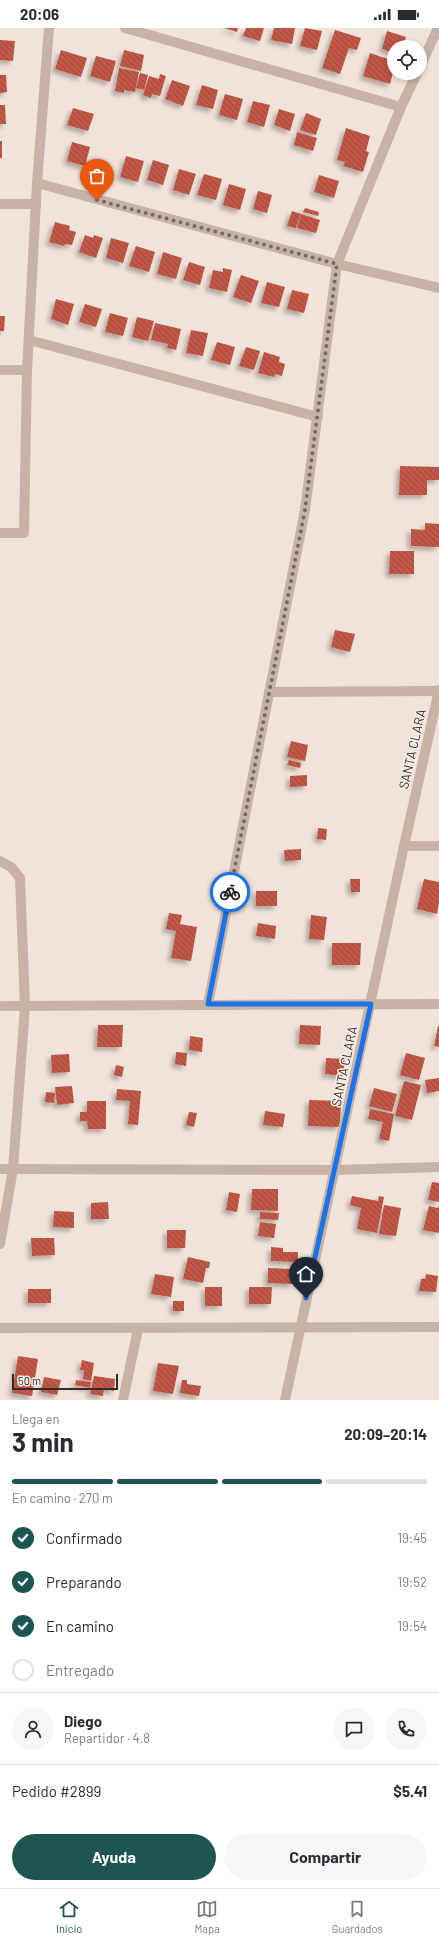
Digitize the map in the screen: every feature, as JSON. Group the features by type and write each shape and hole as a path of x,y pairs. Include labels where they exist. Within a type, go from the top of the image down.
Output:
{"street":[{"path":"0,533 24,533 27,370 37,183 49,28"},
{"path":"125,28 401,107"},
{"path":"427,52 438,28"},
{"path":"208,1004 305,510 337,264 401,107 414,80"},
{"path":"37,183 337,264 439,288"},
{"path":"0,204 36,204"},
{"path":"29,340 318,417"},
{"path":"0,370 27,370"},
{"path":"269,692 439,690"},
{"name":"SANTA CLARA","path":"286,1400 300,1327 439,690"},
{"path":"404,846 439,846"},
{"path":"0,861 11,867 20,878 25,1007 13,1169 0,1244"},
{"path":"0,1006 439,1004"},
{"path":"0,1169 335,1170 439,1167"},
{"path":"0,1328 138,1329 439,1327"},
{"path":"124,1400 138,1329"}],"building":[{"path":"224,28 238,28 237,32"},
{"path":"246,28 264,28 260,41 243,36"},
{"path":"274,28 295,28 292,44 271,40"},
{"path":"305,28 322,31 317,50 300,46"},
{"path":"335,30 361,38 357,50 349,48 340,74 322,68"},
{"path":"387,31 406,37 405,40 387,40 387,51 382,49"},
{"path":"0,40 15,41 13,61 0,60"},
{"path":"61,50 87,58 81,77 55,69"},
{"path":"124,50 144,55 141,71 120,66"},
{"path":"370,53 387,59 387,80 391,80 390,84 363,76"},
{"path":"96,56 116,61 110,82 90,76"},
{"path":"119,68 139,72 135,92 124,90 124,93 115,91"},
{"path":"140,73 148,75 144,90 136,88"},
{"path":"160,74 166,76 160,96 152,94 151,98 143,95 149,76 159,79"},
{"path":"0,75 6,75 7,92 0,93"},
{"path":"172,80 190,86 183,106 165,99"},
{"path":"202,85 218,90 213,109 196,105"},
{"path":"225,94 243,99 237,120 219,115"},
{"path":"253,101 270,105 264,127 247,122"},
{"path":"0,105 5,105 6,124 0,124"},
{"path":"73,108 94,114 88,131 67,125"},
{"path":"279,109 295,114 290,131 274,125"},
{"path":"306,113 321,119 316,135 300,130"},
{"path":"346,128 370,136 366,151 369,152 363,172 343,166 345,162 337,160"},
{"path":"297,132 317,138 313,151 294,145"},
{"path":"0,141 2,141 2,158 0,158"},
{"path":"72,142 90,147 85,166 67,161"},
{"path":"126,156 144,161 138,182 120,177"},
{"path":"153,160 169,165 163,185 147,180"},
{"path":"179,169 196,174 189,195 173,190"},
{"path":"204,174 222,179 216,200 197,195"},
{"path":"319,175 339,181 334,198 314,192"},
{"path":"229,184 246,189 240,210 223,205"},
{"path":"258,191 272,195 267,213 253,209"},
{"path":"305,208 319,212 318,216 303,212"},
{"path":"292,211 301,214 296,228 287,226"},
{"path":"301,214 320,220 316,233 297,228"},
{"path":"55,222 70,226 69,230 76,232 72,245 65,244 64,246 49,242"},
{"path":"85,235 93,238 94,235 103,238 96,258 79,252"},
{"path":"111,238 129,243 123,263 106,258"},
{"path":"136,246 155,252 149,272 129,266"},
{"path":"163,252 182,258 176,279 157,274"},
{"path":"189,262 205,267 200,285 183,280"},
{"path":"223,268 232,270 227,292 209,288 213,270 223,272"},
{"path":"241,275 259,281 251,303 233,297"},
{"path":"267,282 285,287 279,307 261,303"},
{"path":"292,290 309,294 304,313 287,309"},
{"path":"56,299 74,304 68,325 51,319"},
{"path":"85,304 102,309 96,327 79,322"},
{"path":"110,313 128,318 123,336 105,332"},
{"path":"0,316 5,316 4,331 0,331"},
{"path":"137,317 154,321 148,341 132,337"},
{"path":"155,323 181,329 176,350 167,348 168,344 151,340"},
{"path":"191,330 208,333 203,356 186,353"},
{"path":"217,342 235,347 230,365 211,360"},
{"path":"246,347 260,351 254,370 239,366"},
{"path":"264,352 280,357 279,362 285,364 282,376 275,374 274,377 258,373"},
{"path":"400,466 439,467 439,480 427,480 427,495 399,495"},
{"path":"425,523 439,524 439,547 411,546 411,529 425,530"},
{"path":"390,551 414,551 414,574 389,574"},
{"path":"335,630 355,634 350,652 331,647"},
{"path":"291,741 308,745 305,761 287,757"},
{"path":"289,760 301,763 300,768 287,765"},
{"path":"307,775 307,786 290,787 290,776"},
{"path":"318,828 327,829 326,840 317,839"},
{"path":"301,849 301,860 285,861 284,850"},
{"path":"350,879 360,879 360,892 351,892"},
{"path":"424,879 439,882 439,902 437,914 417,909"},
{"path":"256,891 277,891 277,906 256,906"},
{"path":"169,913 182,915 180,924 197,927 191,961 171,958 176,931 166,929"},
{"path":"311,915 327,917 324,940 309,939"},
{"path":"258,923 276,926 275,939 256,936"},
{"path":"332,943 361,943 360,965 332,965"},
{"path":"98,1025 123,1025 122,1047 97,1047"},
{"path":"300,1025 321,1026 320,1045 299,1044"},
{"path":"439,1026 439,1047 434,1046"},
{"path":"190,1036 203,1038 202,1052 189,1050"},
{"path":"176,1052 187,1053 186,1066 175,1064"},
{"path":"406,1053 425,1058 419,1080 400,1075"},
{"path":"69,1054 70,1072 52,1073 51,1055"},
{"path":"326,1058 345,1059 343,1076 325,1074"},
{"path":"116,1065 124,1067 122,1077 114,1075"},
{"path":"439,1078 439,1091 427,1093 425,1080"},
{"path":"404,1081 421,1085 412,1120 395,1116"},
{"path":"72,1086 74,1103 57,1105 55,1087"},
{"path":"374,1088 397,1094 392,1112 369,1106"},
{"path":"117,1089 141,1091 138,1125 128,1124 130,1101 116,1100"},
{"path":"46,1092 55,1093 54,1103 45,1102"},
{"path":"309,1100 341,1101 340,1127 308,1126"},
{"path":"87,1101 106,1101 106,1129 88,1129 87,1121 80,1121 80,1112 87,1112"},
{"path":"370,1109 394,1114 389,1141 379,1139 383,1122 368,1119"},
{"path":"265,1111 285,1114 283,1127 263,1125"},
{"path":"189,1112 197,1113 194,1127 186,1125"},
{"path":"432,1182 439,1183 439,1202 428,1200"},
{"path":"252,1189 278,1189 278,1211 251,1210"},
{"path":"229,1192 240,1194 237,1212 226,1210"},
{"path":"352,1196 378,1201 379,1196 384,1197 377,1233 357,1229 361,1208 350,1205"},
{"path":"108,1202 109,1219 91,1219 91,1203"},
{"path":"384,1205 401,1208 396,1236 379,1234"},
{"path":"439,1205 439,1233 423,1230 429,1206 438,1208"},
{"path":"54,1211 74,1212 74,1228 53,1227"},
{"path":"260,1212 279,1213 278,1220 260,1219"},
{"path":"260,1222 276,1224 274,1238 258,1236"},
{"path":"167,1230 186,1230 185,1248 167,1248"},
{"path":"31,1238 54,1238 55,1255 32,1256"},
{"path":"271,1247 283,1248 283,1252 298,1252 298,1262 271,1261"},
{"path":"188,1257 210,1262 209,1268 206,1268 203,1283 183,1279"},
{"path":"268,1268 294,1269 293,1284 268,1283"},
{"path":"155,1274 174,1277 171,1297 151,1294"},
{"path":"426,1274 438,1276 436,1292 419,1291 421,1279 425,1279"},
{"path":"205,1287 222,1287 222,1306 205,1306"},
{"path":"249,1287 272,1287 271,1304 249,1304"},
{"path":"28,1289 51,1289 51,1303 28,1303"},
{"path":"173,1301 184,1301 184,1311 173,1311"},
{"path":"18,1356 38,1359 32,1396 12,1393"},
{"path":"82,1360 94,1363 91,1381 83,1379 84,1370 80,1370"},
{"path":"158,1363 179,1366 173,1394 153,1391"},
{"path":"94,1376 115,1379 114,1391 104,1389 103,1396 90,1394"},
{"path":"44,1377 61,1380 57,1395 41,1392"},
{"path":"76,1380 91,1382 90,1388 75,1385"},
{"path":"182,1380 187,1380 187,1384 201,1386 199,1396 180,1393"}],"way so far":[{"path":"97,200 337,264 305,510 230,892"}],"route":[{"path":"230,892 208,1004 371,1004 306,1298"}]}
